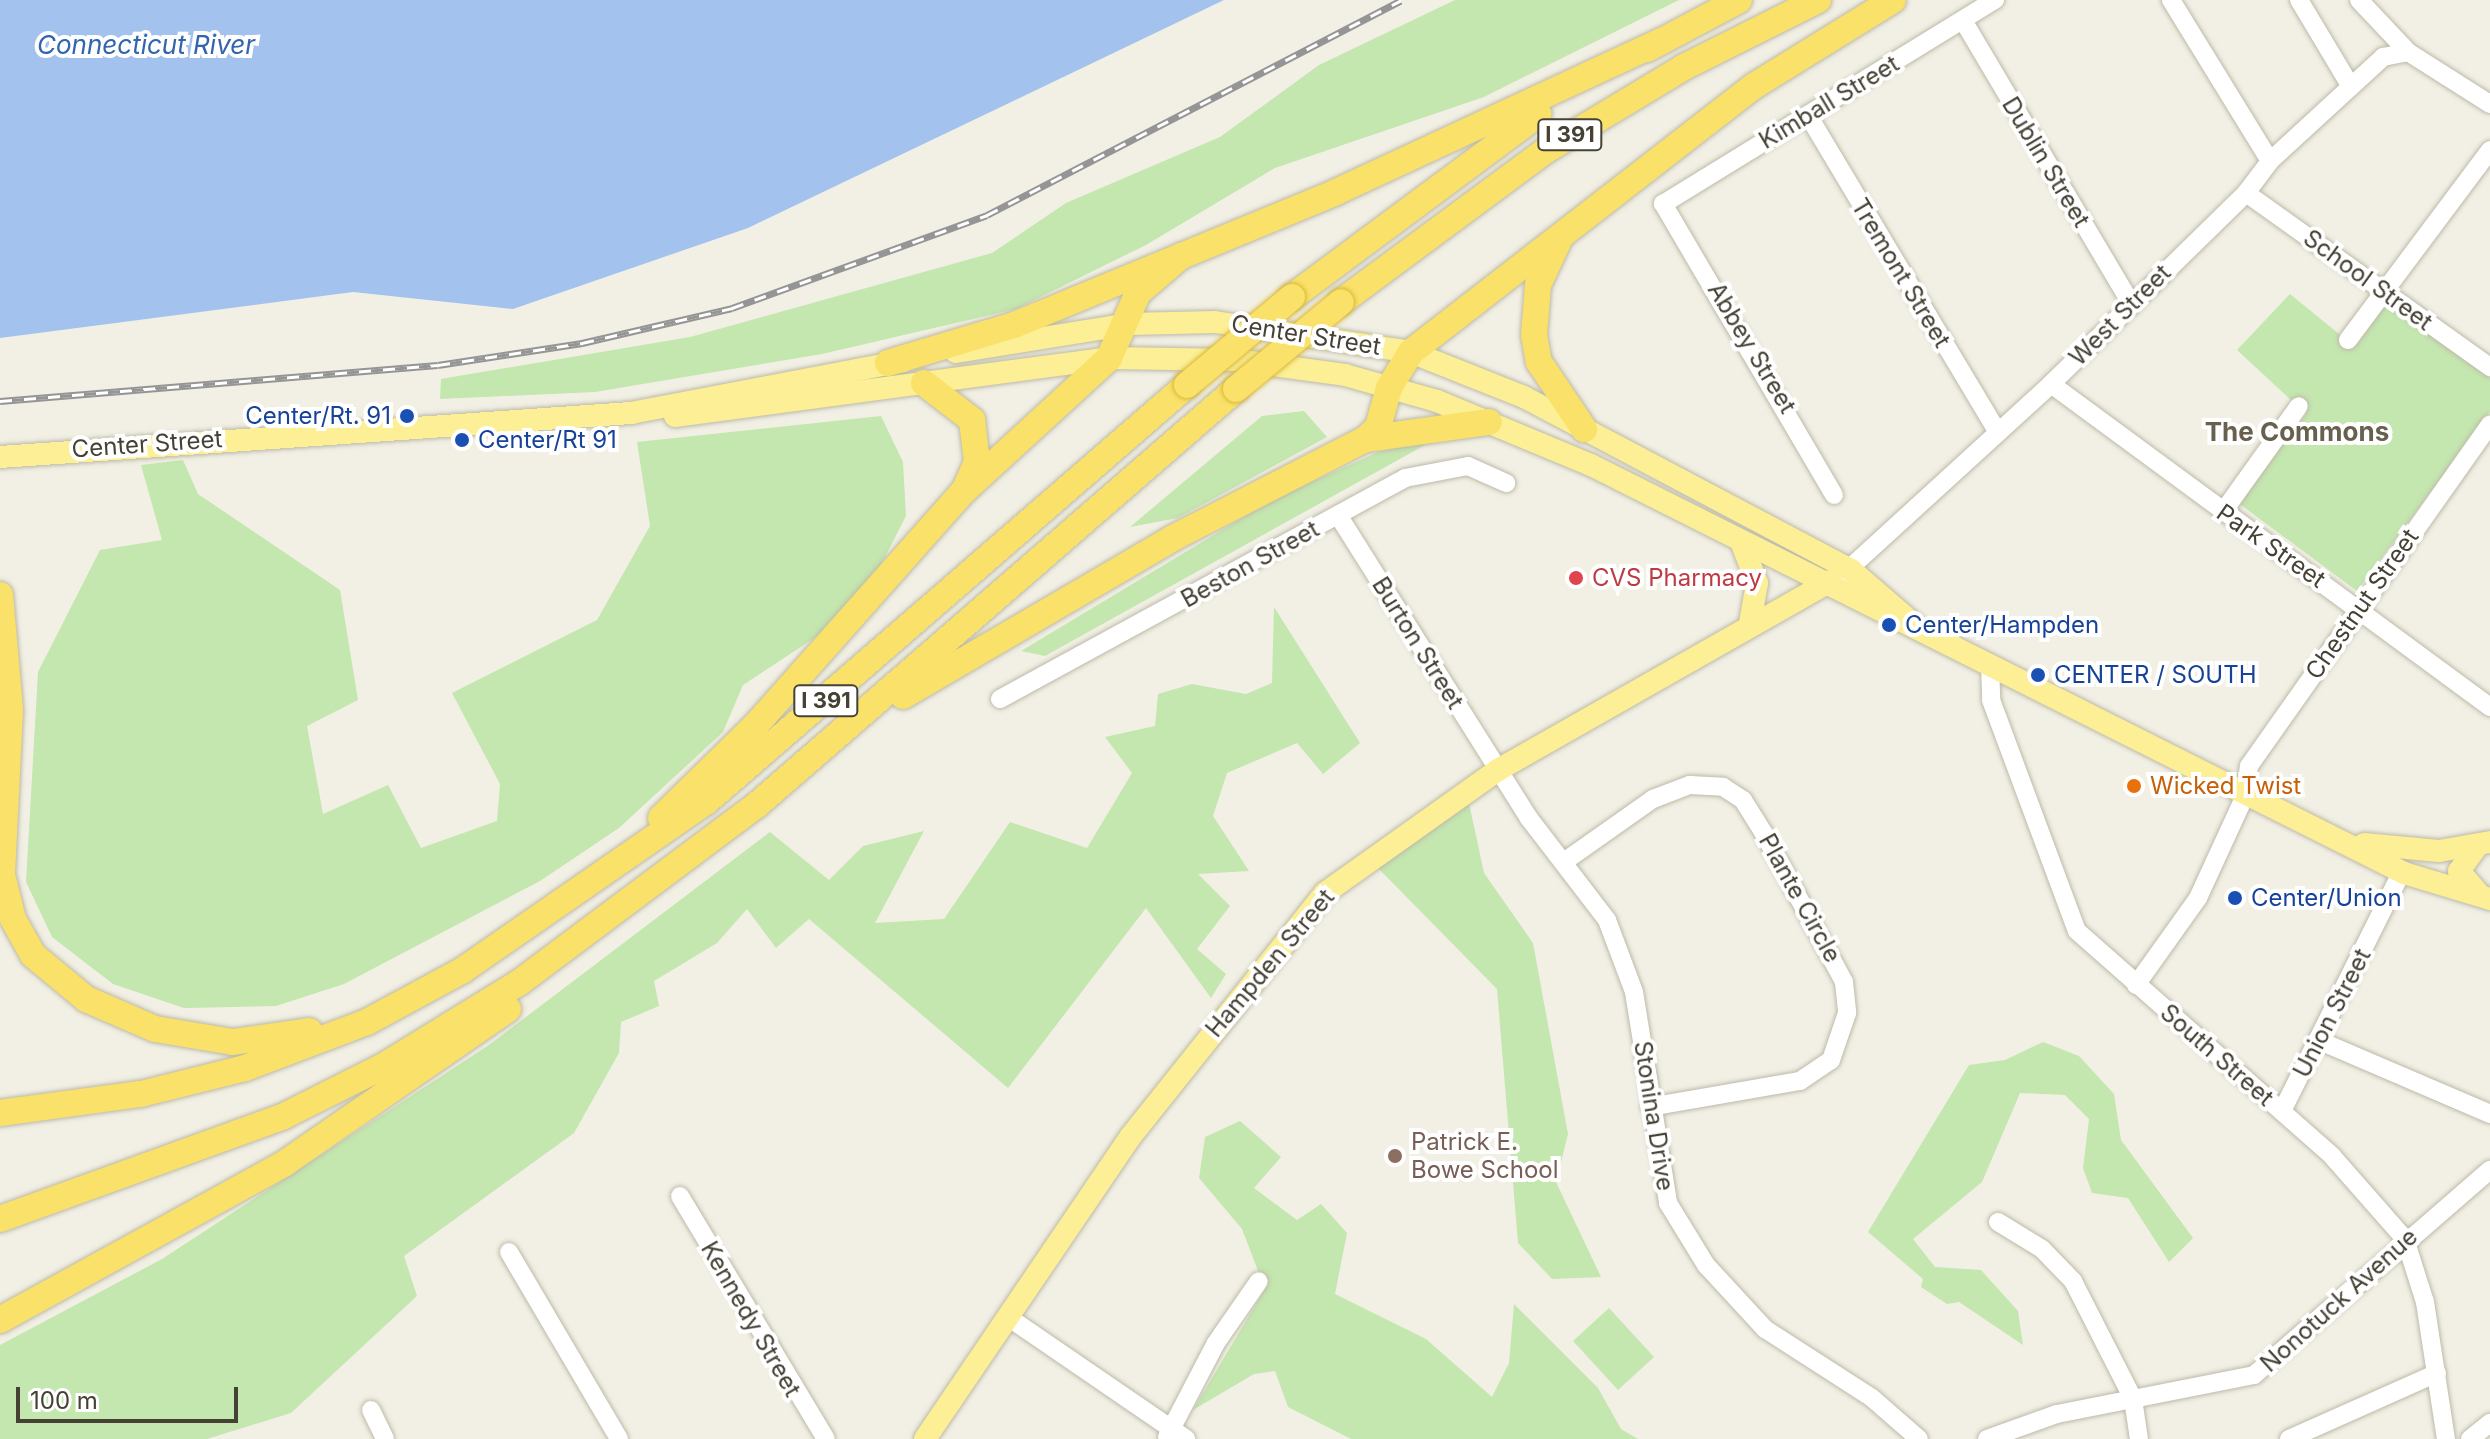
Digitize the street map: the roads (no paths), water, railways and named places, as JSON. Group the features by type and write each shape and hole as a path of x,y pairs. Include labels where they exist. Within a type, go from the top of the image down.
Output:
{"highway":[{"name":"I 391","path":"440,984 572,900 748,768 1187,385 1292,297 1472,158 1661,41 1739,0"},
{"name":"I 391","path":"608,919 841,733 1236,389 1454,214 1591,122 1818,0"},
{"path":"1366,439 1386,411 1389,388 1411,352 1754,86 1893,0"},
{"path":"888,363 1014,325 1181,256 1457,138 1661,41"},
{"path":"1561,236 1538,285 1534,335 1539,362 1584,429"},
{"path":"572,900 739,743 964,491 1109,358 1129,324 1138,293 1181,256"},
{"path":"924,383 972,420 977,462 964,491"},
{"path":"841,733 1173,538 1366,439 1489,422"},
{"path":"0,575 0,630"},
{"path":"0,595 10,710 4,887 22,937 56,978 142,1026 233,1042 323,1027 440,984"},
{"path":"0,1219 185,1156 333,1092 475,1011 608,919"},
{"path":"0,1320 331,1134 502,1014 608,919"},
{"path":"0,1113 219,1076 344,1032 440,984"}],"main road":[{"name":"Center Street","path":"0,457 631,413 888,363 1129,324 1270,326 1411,352 1584,429 1851,570 1917,627"},
{"name":"Center Street","path":"631,413 668,417 1109,358 1236,360 1389,388 1489,422 1591,465 1742,544 1831,581 1990,664 2355,842 2402,871 2485,896"},
{"path":"1742,544 1757,583 1750,623"},
{"name":"Hampden Street","path":"925,1439 1131,1136 1325,893 1498,770 1750,623 1831,581"},
{"path":"2355,842 2439,851 2484,843"},
{"path":"2484,843 2459,864 2460,877 2485,896"},
{"path":"2402,871 2439,851"}],"street":[{"name":"Kimball Street","path":"1663,204 1964,22 1995,0"},
{"path":"2171,0 2270,161"},
{"path":"2299,0 2351,87"},
{"path":"2387,0 2365,6 2408,52 2490,104"},
{"name":"Dublin Street","path":"1964,22 2130,302"},
{"name":"West Street","path":"1831,581 1851,570 1996,429 2051,384 2130,302 2246,193 2270,161 2383,57 2408,52"},
{"name":"Tremont Street","path":"1808,115 1996,429"},
{"path":"2348,340 2490,150"},
{"name":"School Street","path":"2246,193 2490,367"},
{"name":"Abbey Street","path":"1663,204 1834,495"},
{"name":"Park Street","path":"2051,384 2223,512 2487,698"},
{"path":"2223,512 2299,406"},
{"name":"Chestnut Street","path":"2136,985 2198,898 2245,788 2249,766 2357,607 2490,424"},
{"name":"Beston Street","path":"1000,699 1338,515 1444,466 1468,466 1506,483"},
{"name":"Burton Street","path":"1338,515 1498,770"},
{"name":"South Street","path":"1990,664 1991,700 2066,909 2094,951 2282,1111 2371,1193 2405,1239 2417,1265 2446,1439"},
{"name":"Stonina Drive","path":"1498,770 1565,861 1625,962 1668,1203 1706,1265 1765,1329 1872,1398 1919,1439"},
{"name":"Plante Circle","path":"1565,861 1653,799 1690,785 1723,787 1743,800 1763,832 1844,982 1847,1013 1831,1060 1800,1081 1650,1107"},
{"name":"Union Street","path":"2282,1111 2320,1041 2402,871"},
{"path":"2320,1041 2490,1114"},
{"name":"Nonotuck Avenue","path":"1987,1439 2033,1420 2254,1375 2405,1239 2490,1170"},
{"name":"Kennedy Street","path":"680,1196 826,1439"},
{"path":"1998,1222 2042,1249 2073,1281 2133,1399 2139,1439"},
{"path":"509,1252 619,1439"},
{"path":"1008,1317 1175,1436 1216,1343 1259,1281"},
{"path":"2289,1439 2437,1373"},
{"path":"371,1410 385,1439"},
{"path":"2470,1439 2490,1423"}],"water":[{"name":"Connecticut River","path":"0,0 1224,0 748,228 513,309 353,292 0,338"}],"railway":[{"path":"0,401 438,365 582,343 732,308 987,215 1401,0"}],"place":[{"name":"Center/Rt. 91","path":"407,416"},
{"name":"Center/Rt 91","path":"462,440"},
{"name":"CVS Pharmacy","path":"1576,578"},
{"name":"Center/Hampden","path":"1889,625"},
{"name":"CENTER / SOUTH","path":"2038,675"},
{"name":"Wicked Twist","path":"2134,786"},
{"name":"Center/Union","path":"2235,898"},
{"name":"Patrick E. Bowe School","path":"1395,1156"}],"district":[{"name":"The Commons","path":"2297,432"}]}
